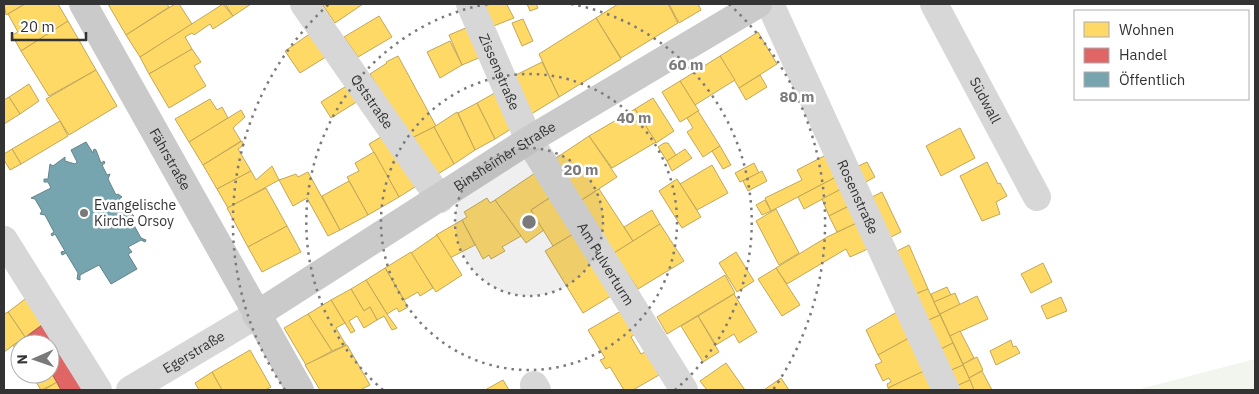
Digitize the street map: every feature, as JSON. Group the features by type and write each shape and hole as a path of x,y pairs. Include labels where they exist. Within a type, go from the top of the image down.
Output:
{"main road":[{"name":"Fährstraße","path":"83,4 256,315 300,390"},
{"name":"Binsheimer Straße","path":"256,315 440,199 529,140 758,4"}],"street":[{"name":"Oststraße","path":"304,4 440,199"},
{"name":"Zissenstraße","path":"470,4 529,140"},
{"name":"Rosenstraße","path":"770,4 946,390"},
{"name":"Südwall","path":"934,4 1036,197"},
{"name":"Am Pulverturm","path":"529,140 682,389"},
{"path":"4,240 98,390"},
{"name":"Egerstraße","path":"130,390 256,315"}],"shaded area":[{"path":"1255,359 1255,390 1136,390"}],"building: Wohnen":[{"path":"4,4 25,4 6,15"},
{"path":"25,4 58,4 68,21 21,51 12,35 18,32 8,14"},
{"path":"108,4 167,4 169,7 126,35"},
{"path":"175,4 179,4 192,24 140,57 126,35"},
{"path":"223,4 233,16 213,29 210,24 194,35 192,33 185,37 192,49 149,74 140,57"},
{"path":"225,4 251,4 233,16"},
{"path":"322,4 363,4 335,23"},
{"path":"490,4 509,4 507,5 514,18 491,27 484,7"},
{"path":"527,4 536,4 538,8 530,11"},
{"path":"618,4 668,4 678,23 621,58 596,18"},
{"path":"669,4 698,4 701,10 679,23"},
{"path":"379,16 392,37 358,57 344,37"},
{"path":"596,18 621,59 559,97 539,54"},
{"path":"523,19 533,41 522,46 512,23"},
{"path":"68,21 96,70 49,96 21,51"},
{"path":"468,27 481,57 462,65 449,35"},
{"path":"758,32 777,64 739,88 720,56"},
{"path":"311,33 329,55 300,73 285,51"},
{"path":"450,41 462,65 440,78 427,52"},
{"path":"192,49 201,62 194,66 206,86 169,108 149,74"},
{"path":"398,56 436,126 410,139 370,74"},
{"path":"720,56 735,80 695,105 680,81"},
{"path":"542,62 559,97 528,116 510,78"},
{"path":"96,70 117,106 69,135 46,99"},
{"path":"760,75 767,87 746,100 739,88"},
{"path":"680,81 699,111 680,122 662,92"},
{"path":"29,84 39,101 20,114 9,97"},
{"path":"348,85 358,101 331,118 321,102"},
{"path":"498,91 514,127 495,139 477,103"},
{"path":"9,97 20,114 4,124 4,100"},
{"path":"653,98 674,131 656,143 635,109"},
{"path":"210,99 217,110 222,107 228,118 189,142 175,119"},
{"path":"477,103 495,139 475,150 458,113"},
{"path":"635,109 656,142 612,168 589,136"},
{"path":"241,110 245,117 233,128 241,141 203,165 189,142"},
{"path":"698,111 720,146 703,157 687,132 693,128 687,118"},
{"path":"457,112 475,150 454,164 434,127"},
{"path":"60,121 68,136 21,164 12,149"},
{"path":"434,127 454,164 433,177 410,139"},
{"path":"960,128 975,158 941,176 926,146"},
{"path":"386,134 418,185 399,197 369,144"},
{"path":"589,136 617,177 580,201 553,160"},
{"path":"242,141 244,145 238,149 251,171 217,189 203,165"},
{"path":"668,143 676,155 667,161 658,147"},
{"path":"720,146 731,165 723,169 712,151"},
{"path":"12,149 21,164 10,170 4,160 4,154"},
{"path":"685,149 692,158 672,171 667,161"},
{"path":"374,152 399,197 368,215 347,177 359,171 355,163"},
{"path":"826,155 836,177 771,211 765,198 802,180 797,170"},
{"path":"867,162 875,177 862,184 854,168"},
{"path":"987,162 998,184 1000,183 1007,196 996,202 1000,214 982,221 960,176"},
{"path":"754,163 759,173 740,182 735,173"},
{"path":"712,165 728,193 697,210 680,184"},
{"path":"272,166 279,180 228,208 217,189 251,171 256,180"},
{"path":"762,171 767,181 748,191 743,181"},
{"path":"308,172 340,230 328,236 307,198 293,206 279,180 296,174 298,177"},
{"path":"535,173 551,197 531,210 544,230 526,243 495,200"},
{"path":"836,177 843,188 804,209 798,197"},
{"path":"677,179 701,217 682,228 659,191"},
{"path":"349,181 368,215 340,230 322,196"},
{"path":"266,188 287,226 248,247 227,208"},
{"path":"843,188 851,205 829,216 822,199"},
{"path":"599,189 633,241 614,253 580,201"},
{"path":"882,192 901,232 887,239 868,199"},
{"path":"551,197 573,234 553,246 531,210"},
{"path":"487,198 490,203 495,200 521,236 502,247 505,251 491,259 489,255 483,259 462,220 467,217 464,212"},
{"path":"765,200 771,211 762,215 756,205"},
{"path":"851,205 859,222 837,232 829,216"},
{"path":"776,209 799,253 779,265 756,221"},
{"path":"652,210 660,224 633,241 624,227"},
{"path":"462,220 475,245 450,258 436,235"},
{"path":"859,222 870,248 850,257 846,249 787,284 776,268 827,237"},
{"path":"660,224 684,261 638,289 614,253"},
{"path":"287,226 301,252 262,272 248,247"},
{"path":"573,234 611,296 583,313 545,251"},
{"path":"437,235 462,275 436,292 411,253"},
{"path":"909,245 928,289 913,295 893,253"},
{"path":"411,252 433,288 420,296 418,292 404,300 385,268"},
{"path":"736,252 754,281 737,292 719,263"},
{"path":"1043,263 1052,282 1031,293 1021,274"},
{"path":"385,268 408,307 399,312 397,308 387,314 366,280"},
{"path":"776,268 800,305 782,316 758,279"},
{"path":"725,275 735,293 667,334 657,317"},
{"path":"366,280 397,328 392,330 384,316 377,320 370,307 364,311 351,289"},
{"path":"947,287 951,295 934,302 931,294"},
{"path":"351,289 364,311 370,307 377,320 364,328 357,316 349,321 355,331 351,333 331,300"},
{"path":"928,289 940,315 924,322 913,295"},
{"path":"955,293 960,305 940,314 934,302"},
{"path":"734,294 757,332 739,343 734,334 716,345 698,316"},
{"path":"29,296 46,322 29,334 23,334 8,312"},
{"path":"977,296 988,319 950,336 940,314"},
{"path":"1061,297 1067,311 1047,319 1041,306"},
{"path":"331,300 345,323 336,328 346,345 332,351 308,314"},
{"path":"621,311 635,334 631,337 641,354 645,352 659,375 633,390 624,390 610,367 606,369 600,360 605,358 588,330"},
{"path":"8,312 23,334 10,334 10,348 4,352 4,314"},
{"path":"897,312 909,338 878,355 866,330"},
{"path":"308,314 332,351 306,365 284,328"},
{"path":"940,315 953,343 937,351 924,322"},
{"path":"698,316 719,352 703,362 681,326"},
{"path":"960,331 974,358 963,364 950,336"},
{"path":"909,338 924,371 888,388 887,384 891,382 889,378 883,381 875,365 882,362 878,355"},
{"path":"1011,340 1013,347 1016,346 1020,353 996,365 990,351"},
{"path":"953,343 963,365 947,372 937,351"},
{"path":"347,345 370,385 360,390 320,390 305,365"},
{"path":"250,350 271,387 265,390 222,390 212,372"},
{"path":"977,357 983,370 969,378 963,364"},
{"path":"726,363 745,390 707,390 700,381"},
{"path":"963,365 970,380 954,387 947,372"},
{"path":"924,371 933,390 889,390 888,388"},
{"path":"982,371 992,390 974,390 969,378"},
{"path":"212,372 222,390 199,390 195,383"},
{"path":"781,378 789,390 764,390"},
{"path":"503,380 509,390 485,390"},
{"path":"970,380 974,390 955,390 954,387"},
{"path":"37,384 54,384 41,390"},
{"path":"54,384 58,384 61,390 44,390"}],"building: Handel":[{"path":"46,322 53,334 30,334"},
{"path":"60,345 88,390 61,390 58,384 60,384"}],"building: Öffentlich":[{"name":"Evangelische Kirche Orsoy","path":"86,142 93,153 94,149 96,150 101,163 104,161 105,163 102,165 107,175 110,174 108,179 116,195 118,194 122,197 119,199 129,216 132,214 134,216 130,218 141,238 146,240 145,242 141,240 128,247 132,252 128,254 137,269 111,284 99,265 80,275 80,280 77,279 78,273 66,253 62,255 61,252 65,251 55,234 52,236 51,234 54,232 45,215 40,214 42,211 35,199 31,198 51,188 48,182 44,182 44,179 48,179 50,164 53,166 65,157 65,161 75,164 77,162 71,150"}],"place":[{"name":"Evangelische Kirche Orsoy","path":"84,213"}]}
